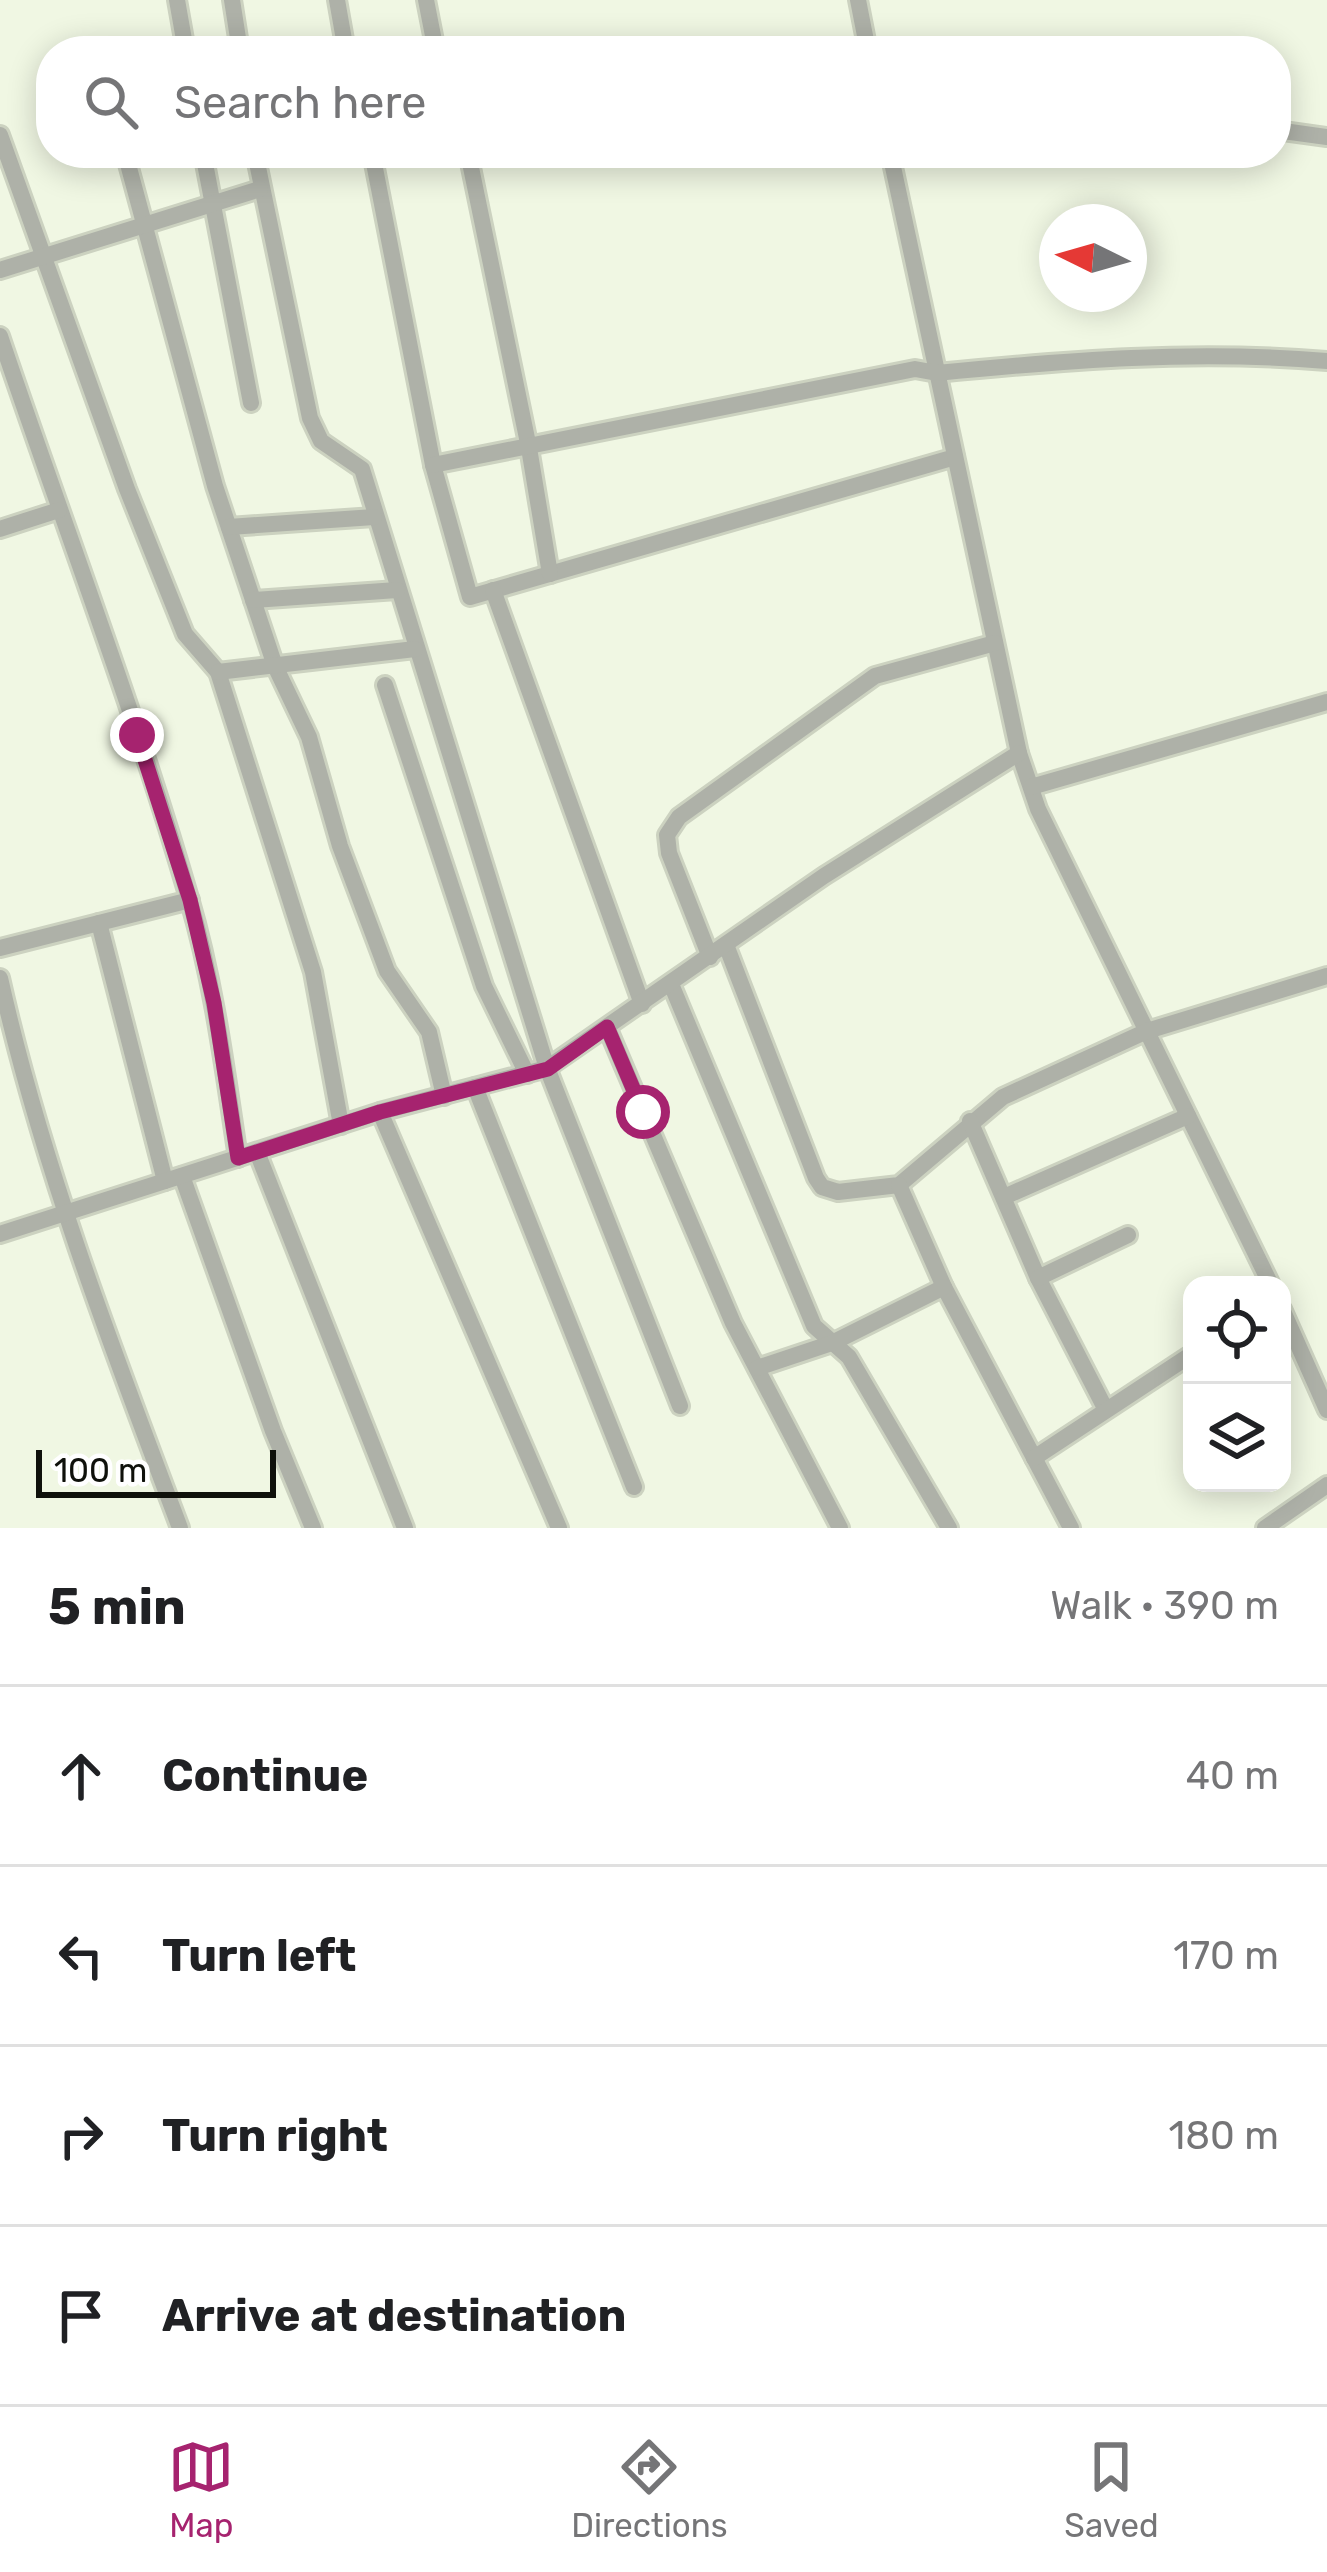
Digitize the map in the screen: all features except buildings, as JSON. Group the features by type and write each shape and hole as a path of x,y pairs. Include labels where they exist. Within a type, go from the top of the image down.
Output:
{"street":[{"path":"177,0 183,36"},
{"path":"232,0 238,36"},
{"path":"337,0 343,36"},
{"path":"426,0 433,36"},
{"path":"857,0 865,36"},
{"path":"1291,132 1327,137"},
{"path":"0,135 127,489 185,634 218,672 313,972 341,1125"},
{"path":"129,168 229,527 275,666 309,737 340,846 387,971 429,1032 444,1096"},
{"path":"205,168 251,403"},
{"path":"257,168 310,418 322,441 362,469 548,1069 680,1406"},
{"path":"375,168 433,465 470,596 955,457"},
{"path":"471,168 550,574"},
{"path":"893,168 1018,753 1030,787 1267,1276"},
{"path":"0,270 260,189"},
{"path":"0,336 97,612 190,900 214,1003 238,1158"},
{"path":"433,465 915,369 937,373 1120,355 1255,355 1327,361"},
{"path":"0,529 59,510"},
{"path":"229,527 374,517"},
{"path":"253,601 397,590"},
{"path":"493,590 642,1004"},
{"path":"710,957 669,853 667,835 679,817 875,676 995,643"},
{"path":"218,672 415,650"},
{"path":"385,685 484,986 527,1074"},
{"path":"1030,787 1327,702"},
{"path":"0,1234 380,1112 548,1069 824,876 1018,753"},
{"path":"0,948 190,900"},
{"path":"99,923 174,1178 313,1528"},
{"path":"726,945 822,1187 838,1192 898,1185 1003,1097 1147,1031 1327,976"},
{"path":"0,978 65,1213 180,1528"},
{"path":"670,984 814,1326 849,1357 949,1528"},
{"path":"607,1027 733,1323 840,1528"},
{"path":"475,1087 634,1487"},
{"path":"380,1112 559,1528"},
{"path":"1004,1198 1188,1116"},
{"path":"970,1121 1038,1278 1106,1410"},
{"path":"257,1152 405,1528"},
{"path":"898,1185 944,1287 1071,1528"},
{"path":"1038,1278 1129,1235"},
{"path":"757,1368 832,1343 944,1287"},
{"path":"1291,1329 1327,1409"},
{"path":"1034,1458 1183,1360"},
{"path":"1265,1528 1327,1485"}],"route":[{"path":"137,735 190,900 214,1003 238,1158 380,1112 548,1069 607,1027 643,1112"}]}
